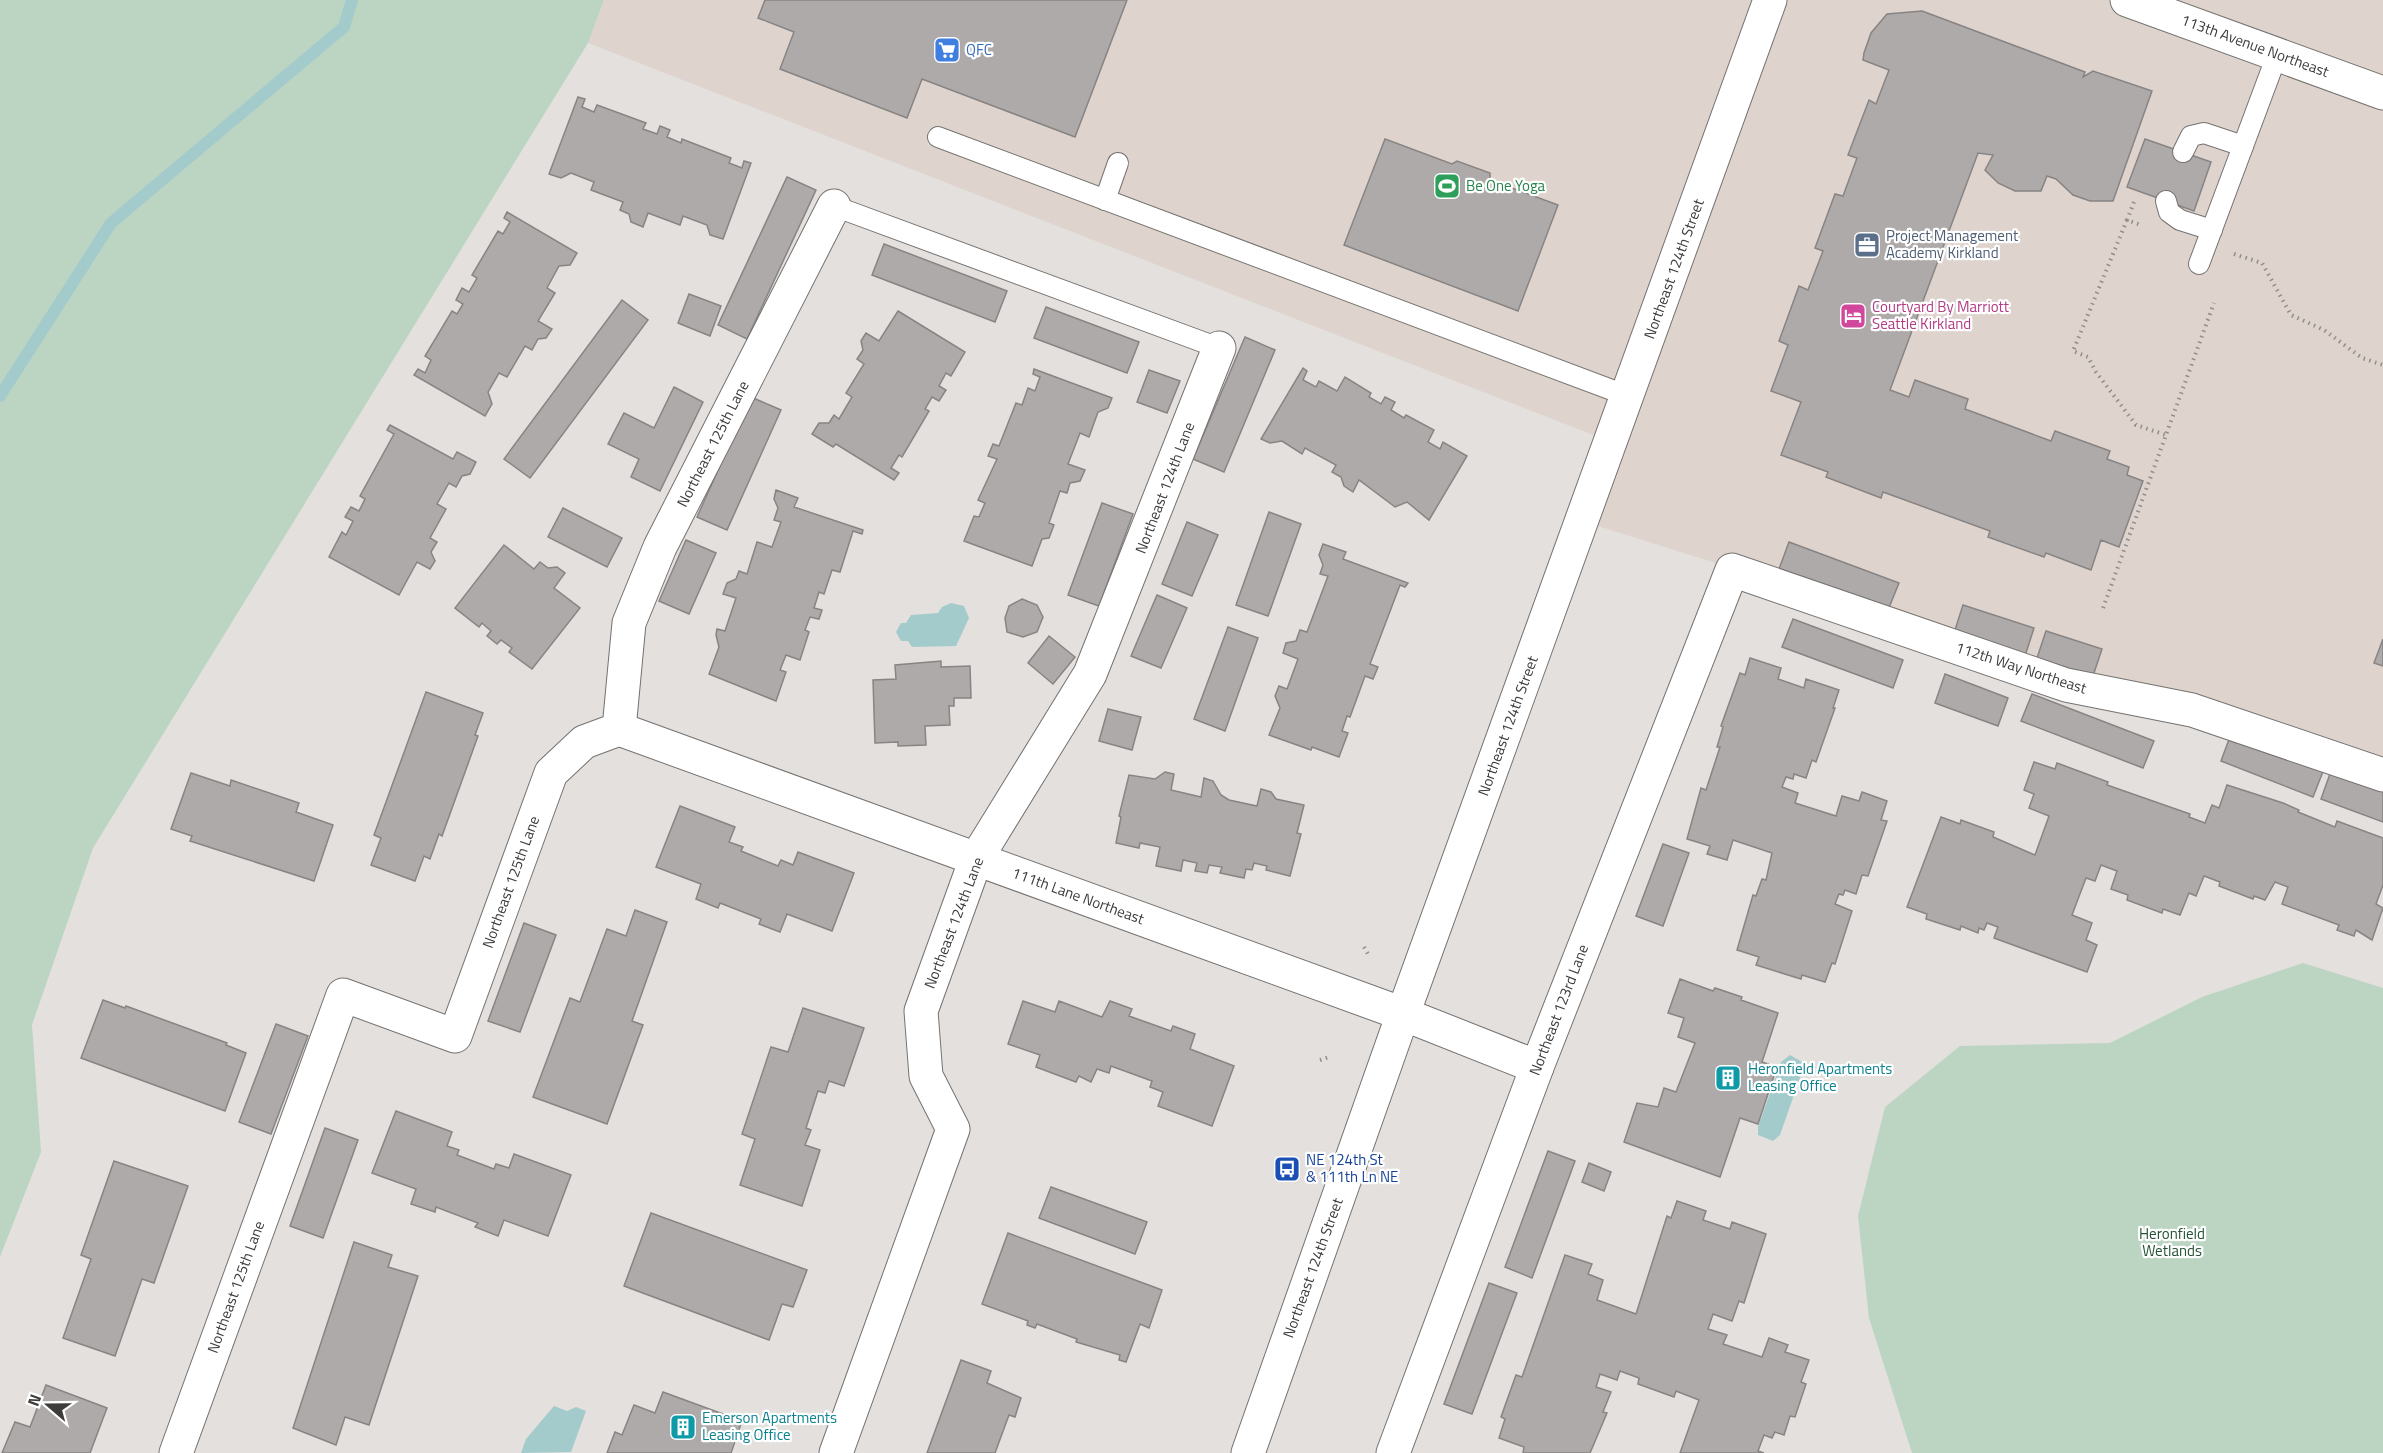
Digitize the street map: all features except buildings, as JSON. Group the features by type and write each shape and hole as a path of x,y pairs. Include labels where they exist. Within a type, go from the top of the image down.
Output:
{"street":[{"name":"Northeast 124th Street","path":"1248,1453 1403,1014 1770,0"},
{"name":"113th Avenue Northeast","path":"2147,3 2277,55 2383,93"},
{"name":"Northeast 125th Lane","path":"176,1453 343,995 455,1036 551,773 584,742 619,729 628,623 660,547 834,206"},
{"name":"Northeast 124th Lane","path":"836,1453 953,1129 926,1076 921,1011 976,859 1090,674 1219,348"},
{"name":"112th Way Northeast","path":"1732,570 2066,685 2192,710 2383,775"},
{"name":"Northeast 123rd Lane","path":"1393,1453 1537,1067 1732,570"},
{"name":"111th Lane Northeast","path":"619,729 1403,1014 1537,1067"}],"lane":[{"path":"2166,201 2169,212 2206,247 2277,55"},
{"path":"2183,152 2191,136 2204,133 2243,146"},
{"path":"938,137 1628,396"},
{"path":"1105,200 1118,164"},
{"path":"834,206 1219,348"}],"path":[{"path":"2138,191 2073,351 2088,357 2096,372 2136,425 2166,435"},
{"path":"2127,220 2147,228"},
{"path":"2206,247 2262,263 2291,315 2324,330 2362,358 2383,365"},
{"path":"2103,608 2214,303"},
{"path":"1364,947 1368,954"},
{"path":"1320,1060 1329,1057"}],"shaded area":[{"path":"604,0 2129,0 2383,93 2383,773 1582,521 1611,442 588,43"},
{"path":"2144,0 2383,0 2383,83"}],"green space":[{"path":"0,0 604,0 588,43 93,848 32,1025 41,1152 0,1257"},
{"name":"Heronfield Wetlands","path":"2303,963 2383,988 2383,1453 1912,1453 1869,1318 1858,1216 1885,1107 1960,1046 2110,1043 2202,997"}],"water":[{"path":"951,603 964,606 969,618 956,646 912,647 908,641 901,641 896,632 901,623 906,623 911,615 938,613 942,607"},
{"path":"1790,1055 1802,1062 1803,1069 1780,1135 1773,1141 1758,1135 1758,1127 1781,1062"},
{"path":"554,1406 567,1411 576,1407 586,1411 571,1452 521,1453 526,1439"}],"waterway":[{"path":"0,396 111,223 344,27 352,0"}],"place":[{"name":"QFC","path":"947,50"},
{"name":"Be One Yoga","path":"1447,186"},
{"name":"Project Management Academy Kirkland","path":"1867,245"},
{"name":"Courtyard By Marriott Seattle Kirkland","path":"1853,316"},
{"name":"Heronfield Apartments Leasing Office","path":"1728,1078"},
{"name":"NE 124th St & 111th Ln NE","path":"1287,1169"},
{"name":"Emerson Apartments Leasing Office","path":"683,1427"}]}
